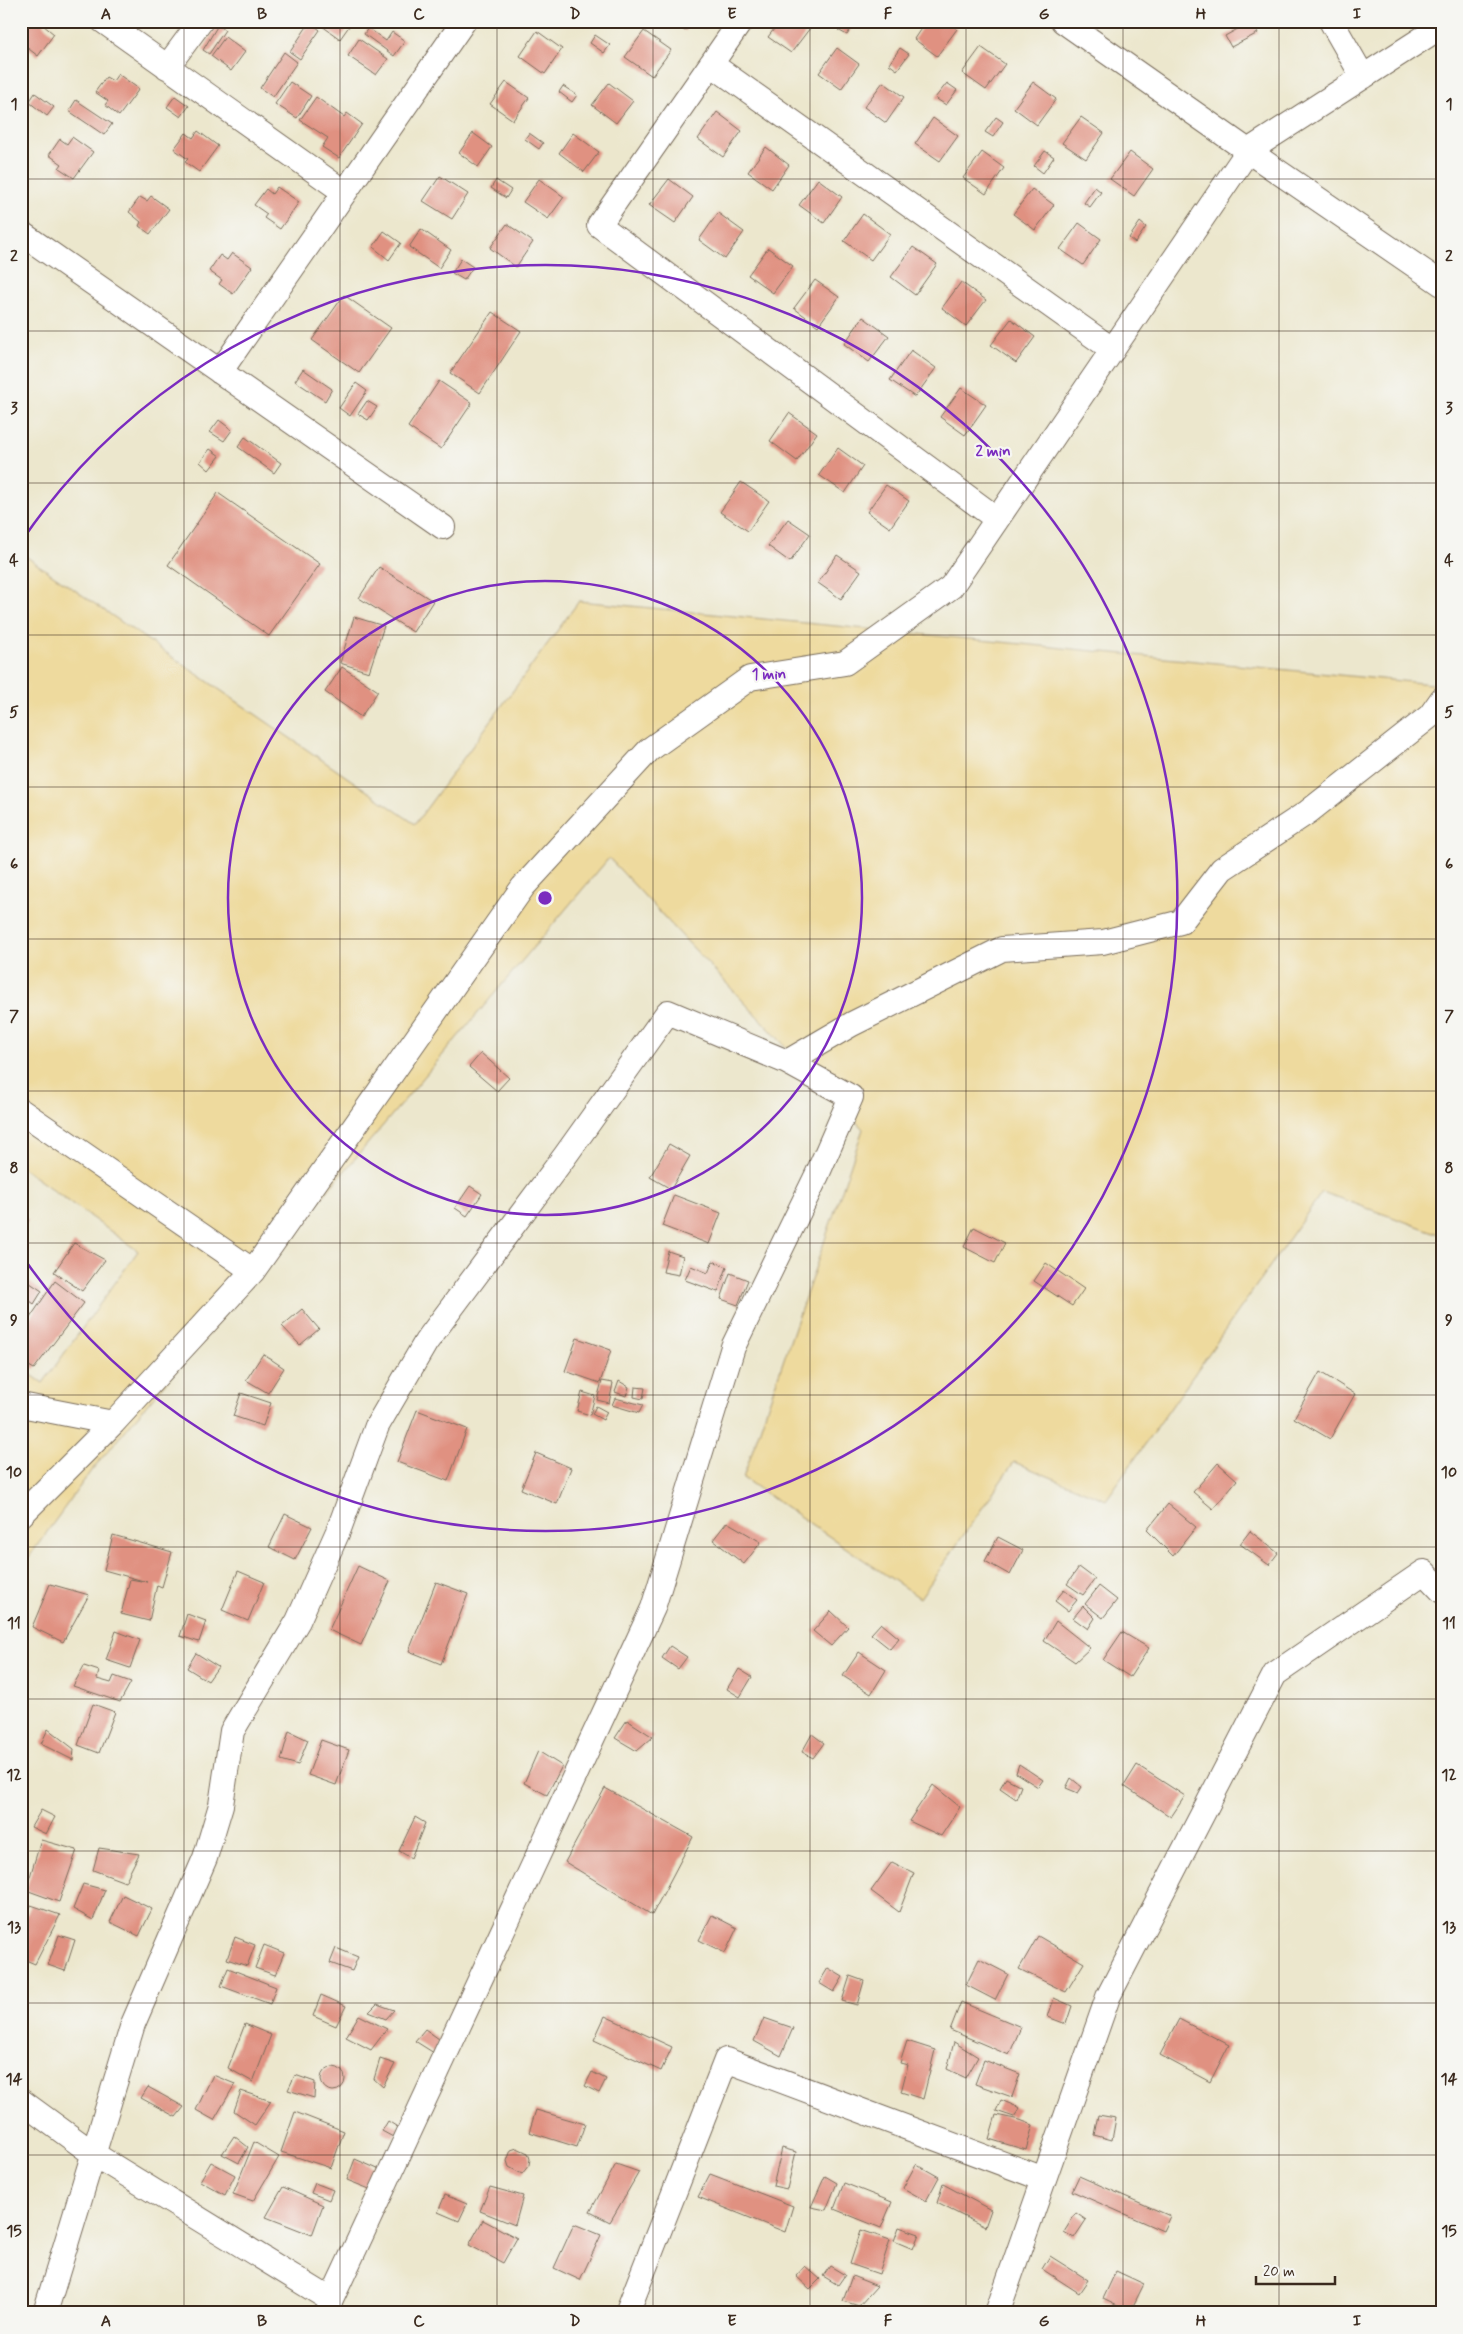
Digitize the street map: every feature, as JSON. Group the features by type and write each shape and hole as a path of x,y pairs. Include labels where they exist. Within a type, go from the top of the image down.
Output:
{"street":[{"path":"103,21 344,192"},
{"path":"167,68 201,21"},
{"path":"220,372 464,21"},
{"path":"741,21 599,225 997,519"},
{"path":"1063,21 1248,152 1442,284"},
{"path":"1331,21 1363,77"},
{"path":"21,1515 113,1423 253,1271 522,887 649,750 750,678 844,663 951,587 1248,152 1442,26"},
{"path":"711,64 1113,350"},
{"path":"21,233 443,527"},
{"path":"787,1062 852,1024 1002,949 1103,942 1181,922 1222,869 1308,812 1430,716 1442,699"},
{"path":"21,2101 95,2155 329,2307 654,1608 733,1347 817,1175 851,1097 787,1062 668,1012 565,1156 426,1342 377,1426 339,1529 298,1622 232,1731 221,1805 205,1858 133,2024 95,2155 45,2313"},
{"path":"21,1110 253,1271"},
{"path":"21,1405 113,1423"},
{"path":"997,2313 1108,1997 1275,1674 1424,1572 1442,1591"},
{"path":"627,2313 726,2060 1044,2179"}],"sand":[{"path":"21,553 415,824 579,601 1442,685 1442,1235 1322,1192 1106,1500 1014,1462 920,1598 743,1478 863,1129 609,858 91,1471 21,1568 21,1368 43,1383 138,1251 21,1167"}],"building":[{"path":"23,21 46,21 43,25 54,34 38,56 25,46 27,42 21,38"},
{"path":"320,21 352,22 340,39 318,23"},
{"path":"672,21 693,21 685,31"},
{"path":"780,21 800,21 810,28 791,53 768,37"},
{"path":"844,21 856,21 847,35 838,30"},
{"path":"926,21 946,21 957,29 937,56 914,39"},
{"path":"1252,21 1258,33 1231,47 1225,36"},
{"path":"310,22 320,30 300,59 290,52"},
{"path":"218,25 225,30 209,54 203,50"},
{"path":"368,28 386,41 392,32 405,41 394,56 364,34"},
{"path":"537,31 562,49 545,74 520,56"},
{"path":"644,31 671,50 652,76 625,57"},
{"path":"595,35 610,45 604,53 590,43"},
{"path":"225,37 245,52 231,71 211,56"},
{"path":"359,39 388,59 376,75 348,56"},
{"path":"981,47 1005,64 986,90 962,73"},
{"path":"837,48 859,64 841,89 819,73"},
{"path":"900,48 909,54 897,70 889,64"},
{"path":"284,52 297,62 273,97 260,88"},
{"path":"118,74 139,89 119,116 105,105 108,101 95,92 106,77 113,81"},
{"path":"290,82 311,96 297,118 275,104"},
{"path":"506,82 529,98 513,120 490,104"},
{"path":"883,82 904,97 886,123 864,107"},
{"path":"1033,82 1056,99 1037,125 1014,108"},
{"path":"609,83 633,101 616,123 592,105"},
{"path":"947,83 957,90 946,105 935,98"},
{"path":"563,86 577,95 572,102 559,92"},
{"path":"35,93 54,107 47,116 29,102"},
{"path":"175,96 189,106 181,117 167,107"},
{"path":"316,97 344,117 347,113 362,124 339,158 322,147 328,138 300,120"},
{"path":"76,100 112,124 104,135 69,111"},
{"path":"717,112 742,131 723,157 698,139"},
{"path":"996,117 1003,122 993,137 985,132"},
{"path":"1081,117 1104,133 1086,159 1062,143"},
{"path":"933,118 958,136 940,161 915,144"},
{"path":"198,131 218,146 199,172 185,162 188,159 174,149 186,133 193,138"},
{"path":"473,133 492,147 478,167 459,153"},
{"path":"529,133 543,143 539,149 525,139"},
{"path":"573,133 599,152 584,172 559,153"},
{"path":"72,137 93,152 74,178 59,168 62,164 49,155 60,139 67,144"},
{"path":"766,147 789,165 772,189 748,172"},
{"path":"1045,151 1054,157 1043,173 1034,166"},
{"path":"982,152 1004,168 986,194 963,178"},
{"path":"1130,152 1153,169 1134,196 1110,179"},
{"path":"440,176 468,194 452,219 423,201"},
{"path":"539,179 564,197 548,219 523,202"},
{"path":"669,179 693,197 675,223 649,205"},
{"path":"818,179 842,197 824,223 799,205"},
{"path":"496,180 511,190 506,198 491,188"},
{"path":"277,187 299,202 280,229 264,218 267,214 254,205 266,189 272,194"},
{"path":"1095,187 1101,192 1090,207 1084,203"},
{"path":"1032,189 1054,205 1035,230 1013,214"},
{"path":"151,196 169,209 150,234 139,226 141,222 129,212 140,197 147,201"},
{"path":"718,213 744,232 725,259 699,240"},
{"path":"863,214 890,234 871,260 844,241"},
{"path":"1140,222 1146,227 1135,243 1129,238"},
{"path":"1079,223 1101,239 1083,265 1060,249"},
{"path":"507,224 533,242 516,267 490,248"},
{"path":"421,229 451,250 439,268 409,247"},
{"path":"384,231 401,243 389,260 373,247"},
{"path":"913,247 937,264 915,295 891,277"},
{"path":"768,248 793,266 773,293 748,275"},
{"path":"232,253 252,267 233,294 219,284 222,280 209,271 220,255 227,260"},
{"path":"461,259 473,267 464,280 452,273"},
{"path":"815,280 839,297 818,326 794,308"},
{"path":"961,282 986,300 966,326 942,308"},
{"path":"344,295 391,328 359,373 312,340"},
{"path":"492,312 521,331 480,393 450,373"},
{"path":"863,317 889,336 869,362 844,344"},
{"path":"1011,319 1035,337 1016,363 991,345"},
{"path":"911,350 936,368 915,397 890,380"},
{"path":"303,369 332,389 325,401 295,381"},
{"path":"439,381 472,403 441,449 408,427"},
{"path":"356,383 367,391 350,416 339,408"},
{"path":"961,388 986,405 965,435 940,417"},
{"path":"367,401 377,407 368,420 358,414"},
{"path":"789,413 817,433 797,461 770,441"},
{"path":"219,420 232,430 224,441 210,432"},
{"path":"245,437 281,463 274,473 238,447"},
{"path":"838,448 863,466 845,493 819,475"},
{"path":"210,449 220,456 209,470 200,462"},
{"path":"741,482 769,501 748,531 720,512"},
{"path":"886,485 909,501 890,528 867,512"},
{"path":"218,493 320,564 269,636 168,565"},
{"path":"788,519 810,534 790,562 768,546"},
{"path":"837,555 861,571 841,599 818,583"},
{"path":"379,567 433,601 413,632 359,598"},
{"path":"354,617 384,626 369,672 340,663"},
{"path":"342,667 378,691 361,717 325,692"},
{"path":"481,1053 509,1078 497,1091 469,1067"},
{"path":"669,1144 690,1156 671,1189 650,1177"},
{"path":"470,1186 482,1194 467,1216 455,1208"},
{"path":"674,1195 721,1213 709,1244 662,1226"},
{"path":"21,1215 28,1220 21,1234"},
{"path":"974,1227 1005,1243 995,1263 964,1247"},
{"path":"74,1243 105,1260 82,1291 54,1272"},
{"path":"668,1251 683,1256 679,1275 663,1272"},
{"path":"713,1261 727,1267 718,1292 685,1280 691,1266 708,1273"},
{"path":"1046,1263 1084,1289 1072,1306 1034,1281"},
{"path":"730,1273 748,1280 738,1305 721,1299"},
{"path":"21,1277 42,1291 34,1304 21,1294"},
{"path":"55,1281 84,1303 34,1369 21,1361 21,1331"},
{"path":"21,1302 30,1308 21,1320"},
{"path":"302,1309 319,1329 300,1345 282,1326"},
{"path":"577,1338 611,1350 600,1383 565,1371"},
{"path":"263,1354 284,1368 268,1393 246,1380"},
{"path":"1320,1372 1355,1394 1330,1439 1294,1418"},
{"path":"602,1381 613,1383 609,1403 597,1400"},
{"path":"619,1381 629,1387 626,1396 615,1392"},
{"path":"635,1387 645,1388 643,1399 634,1397"},
{"path":"582,1392 595,1396 590,1415 577,1411"},
{"path":"241,1393 271,1403 263,1426 233,1416"},
{"path":"615,1398 643,1405 639,1413 612,1405"},
{"path":"596,1406 607,1412 603,1420 592,1414"},
{"path":"417,1410 467,1429 448,1481 397,1462"},
{"path":"536,1453 571,1468 557,1504 521,1489"},
{"path":"1218,1463 1237,1480 1213,1509 1193,1492"},
{"path":"1168,1504 1196,1527 1173,1556 1147,1530"},
{"path":"285,1514 312,1527 295,1560 269,1547"},
{"path":"727,1522 761,1542 744,1564 713,1540"},
{"path":"1250,1531 1278,1553 1269,1565 1240,1544"},
{"path":"113,1535 172,1552 162,1587 157,1585 149,1621 121,1614 130,1579 147,1582 104,1570"},
{"path":"998,1537 1023,1550 1010,1575 985,1561"},
{"path":"358,1566 390,1581 361,1645 329,1630"},
{"path":"1079,1567 1095,1579 1083,1595 1067,1584"},
{"path":"238,1571 264,1582 248,1621 222,1610"},
{"path":"436,1582 468,1594 441,1664 409,1651"},
{"path":"50,1584 89,1595 63,1642 32,1627"},
{"path":"1099,1586 1117,1600 1103,1618 1085,1604"},
{"path":"1064,1590 1077,1600 1068,1611 1055,1601"},
{"path":"1083,1606 1095,1618 1088,1629 1073,1618"},
{"path":"831,1611 848,1627 831,1646 813,1631"},
{"path":"187,1614 206,1621 199,1642 180,1636"},
{"path":"1056,1621 1090,1648 1075,1662 1044,1641"},
{"path":"881,1623 899,1638 890,1649 871,1634"},
{"path":"116,1631 140,1640 130,1668 106,1660"},
{"path":"1122,1632 1149,1648 1130,1677 1103,1660"},
{"path":"670,1646 687,1657 678,1669 662,1658"},
{"path":"859,1652 886,1670 871,1694 843,1676"},
{"path":"196,1653 218,1667 208,1681 187,1668"},
{"path":"84,1666 99,1671 97,1679 111,1683 114,1676 131,1682 120,1702 73,1686"},
{"path":"739,1669 752,1677 740,1697 727,1689"},
{"path":"93,1704 115,1712 99,1753 78,1745"},
{"path":"627,1720 653,1737 637,1751 615,1738"},
{"path":"48,1729 74,1749 73,1760 41,1744"},
{"path":"289,1731 308,1740 298,1765 281,1760"},
{"path":"812,1734 824,1743 813,1758 802,1752"},
{"path":"21,1736 26,1738 21,1749"},
{"path":"321,1740 349,1750 336,1785 308,1775"},
{"path":"538,1751 562,1766 547,1795 524,1783"},
{"path":"1019,1764 1043,1780 1038,1787 1016,1773"},
{"path":"1137,1765 1185,1796 1171,1817 1124,1786"},
{"path":"1006,1778 1021,1786 1016,1799 1000,1788"},
{"path":"1071,1778 1082,1787 1078,1793 1066,1788"},
{"path":"933,1785 960,1807 941,1836 909,1821"},
{"path":"605,1788 693,1837 652,1915 565,1862"},
{"path":"41,1810 55,1817 46,1834 31,1827"},
{"path":"415,1817 425,1823 411,1858 399,1851"},
{"path":"41,1840 77,1850 59,1902 26,1890"},
{"path":"99,1848 139,1854 125,1882 93,1870"},
{"path":"892,1862 914,1873 899,1912 871,1891"},
{"path":"83,1884 105,1890 93,1920 73,1909"},
{"path":"123,1895 152,1909 139,1936 110,1922"},
{"path":"31,1905 60,1915 35,1964 21,1958 21,1928"},
{"path":"712,1915 737,1928 725,1953 699,1940"},
{"path":"59,1935 75,1940 65,1971 48,1965"},
{"path":"1038,1936 1084,1963 1066,1992 1019,1969"},
{"path":"235,1937 255,1945 247,1966 227,1959"},
{"path":"264,1945 284,1953 275,1975 255,1968"},
{"path":"336,1948 358,1957 352,1971 330,1963"},
{"path":"979,1959 1008,1974 995,2000 966,1985"},
{"path":"228,1968 276,1987 270,2004 221,1986"},
{"path":"828,1968 843,1977 834,1992 819,1983"},
{"path":"850,1976 864,1981 857,2005 842,2001"},
{"path":"321,1995 346,2006 336,2026 313,2016"},
{"path":"1054,1998 1072,2006 1066,2024 1048,2017"},
{"path":"961,2002 1021,2027 1009,2055 950,2030"},
{"path":"377,2004 394,2010 386,2019 369,2012"},
{"path":"359,2015 387,2029 371,2050 346,2037"},
{"path":"605,2016 672,2047 661,2071 594,2040"},
{"path":"764,2018 793,2028 781,2056 754,2041"},
{"path":"1179,2019 1229,2045 1210,2082 1160,2055"},
{"path":"245,2024 271,2035 253,2082 228,2068"},
{"path":"425,2029 439,2039 434,2053 415,2041"},
{"path":"907,2041 935,2050 923,2099 901,2092 908,2065 900,2063"},
{"path":"954,2042 978,2057 966,2078 947,2069"},
{"path":"380,2059 395,2064 383,2087 374,2079"},
{"path":"984,2060 1020,2074 1012,2097 975,2084"},
{"path":"333,2067 342,2070 345,2079 342,2088 333,2091 324,2088 321,2079 324,2070"},
{"path":"592,2072 606,2079 599,2093 585,2086"},
{"path":"213,2075 235,2084 214,2120 196,2110"},
{"path":"295,2075 315,2082 314,2098 288,2090"},
{"path":"148,2087 184,2107 176,2117 141,2098"},
{"path":"241,2091 271,2101 255,2125 234,2111"},
{"path":"1001,2100 1020,2108 1014,2117 996,2111"},
{"path":"536,2110 585,2124 577,2147 529,2132"},
{"path":"295,2112 344,2131 331,2168 281,2152"},
{"path":"996,2115 1033,2125 1026,2150 989,2139"},
{"path":"1098,2115 1116,2118 1112,2140 1094,2135"},
{"path":"388,2121 399,2128 393,2137 382,2131"},
{"path":"234,2136 248,2147 239,2163 222,2154"},
{"path":"254,2142 279,2157 253,2201 233,2194"},
{"path":"517,2148 528,2153 530,2159 529,2165 522,2174 509,2167 507,2161 511,2150"},
{"path":"782,2148 796,2152 787,2189 773,2186"},
{"path":"355,2159 380,2170 372,2190 347,2180"},
{"path":"211,2162 235,2175 225,2195 200,2181"},
{"path":"616,2164 639,2172 610,2222 590,2212"},
{"path":"916,2164 939,2177 926,2201 903,2188"},
{"path":"710,2174 793,2206 785,2232 698,2197"},
{"path":"825,2176 837,2183 826,2210 811,2207"},
{"path":"1079,2176 1170,2216 1163,2231 1072,2191"},
{"path":"315,2183 333,2190 329,2200 311,2193"},
{"path":"844,2183 892,2202 881,2228 834,2209"},
{"path":"943,2184 991,2210 985,2227 937,2203"},
{"path":"283,2187 323,2205 312,2235 266,2217"},
{"path":"490,2187 523,2196 515,2225 480,2211"},
{"path":"445,2195 467,2204 459,2221 438,2212"},
{"path":"1076,2213 1086,2220 1074,2238 1064,2232"},
{"path":"483,2220 517,2238 503,2263 469,2245"},
{"path":"574,2224 601,2235 580,2280 554,2268"},
{"path":"899,2227 919,2234 913,2249 894,2241"},
{"path":"861,2230 890,2240 879,2274 850,2264"},
{"path":"1050,2256 1088,2280 1079,2293 1042,2269"},
{"path":"805,2266 820,2279 810,2289 796,2276"},
{"path":"830,2266 845,2275 838,2285 823,2276"},
{"path":"1116,2271 1144,2284 1130,2312 1103,2299"},
{"path":"852,2276 877,2286 859,2306 843,2301"}]}
